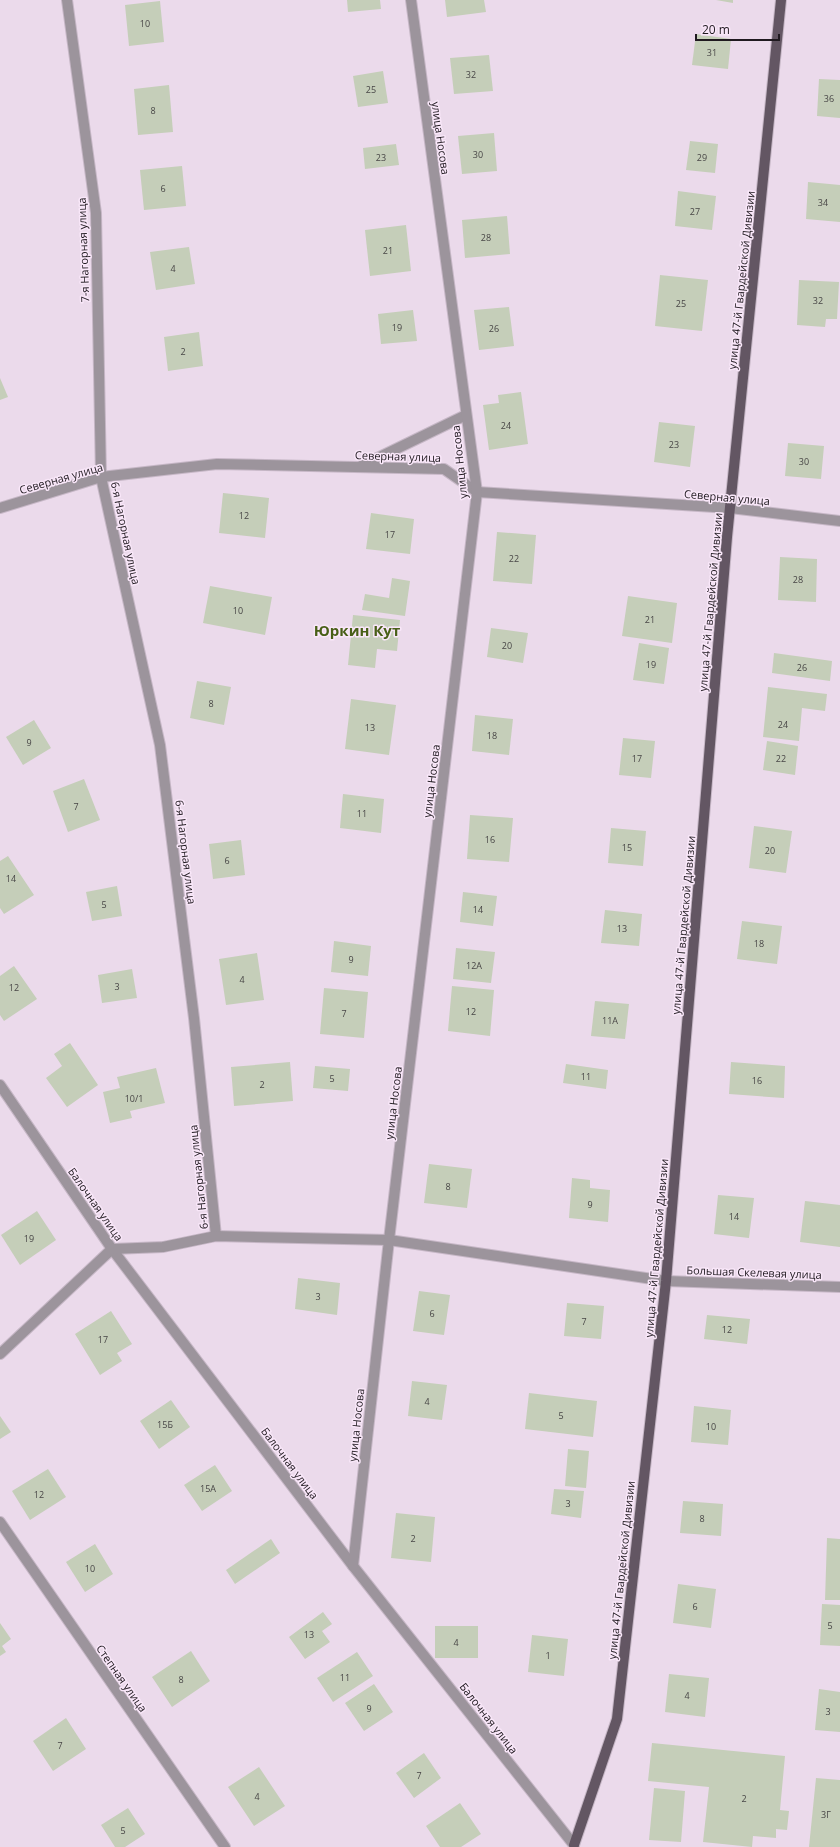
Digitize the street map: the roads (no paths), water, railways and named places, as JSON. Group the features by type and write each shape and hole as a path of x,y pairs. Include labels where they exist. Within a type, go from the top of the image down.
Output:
{"main road":[{"name":"улица 47-й Гвардейской Дивизии","path":"574,1846 617,1719 666,1281 730,508 781,0"}],"street":[{"name":"7-я Нагорная улица","path":"67,0 96,213 101,477"},
{"name":"улица Носова","path":"353,1566 389,1240 477,492 411,0"},
{"path":"359,467 466,415"},
{"name":"Северная улица","path":"0,508 101,477 217,464 444,469 477,492 730,508 840,521"},
{"name":"6-я Нагорная улица","path":"101,477 160,745 194,1018 216,1236"},
{"name":"Балочная улица","path":"0,1085 112,1248 353,1566 574,1846"},
{"name":"Большая Скелевая улица","path":"112,1248 163,1247 216,1236 389,1240 666,1281 840,1287"},
{"path":"0,1354 112,1248"},
{"name":"Степная улица","path":"0,1522 225,1847"}],"district":[{"name":"Юркин Кут","path":"357,630"}]}
